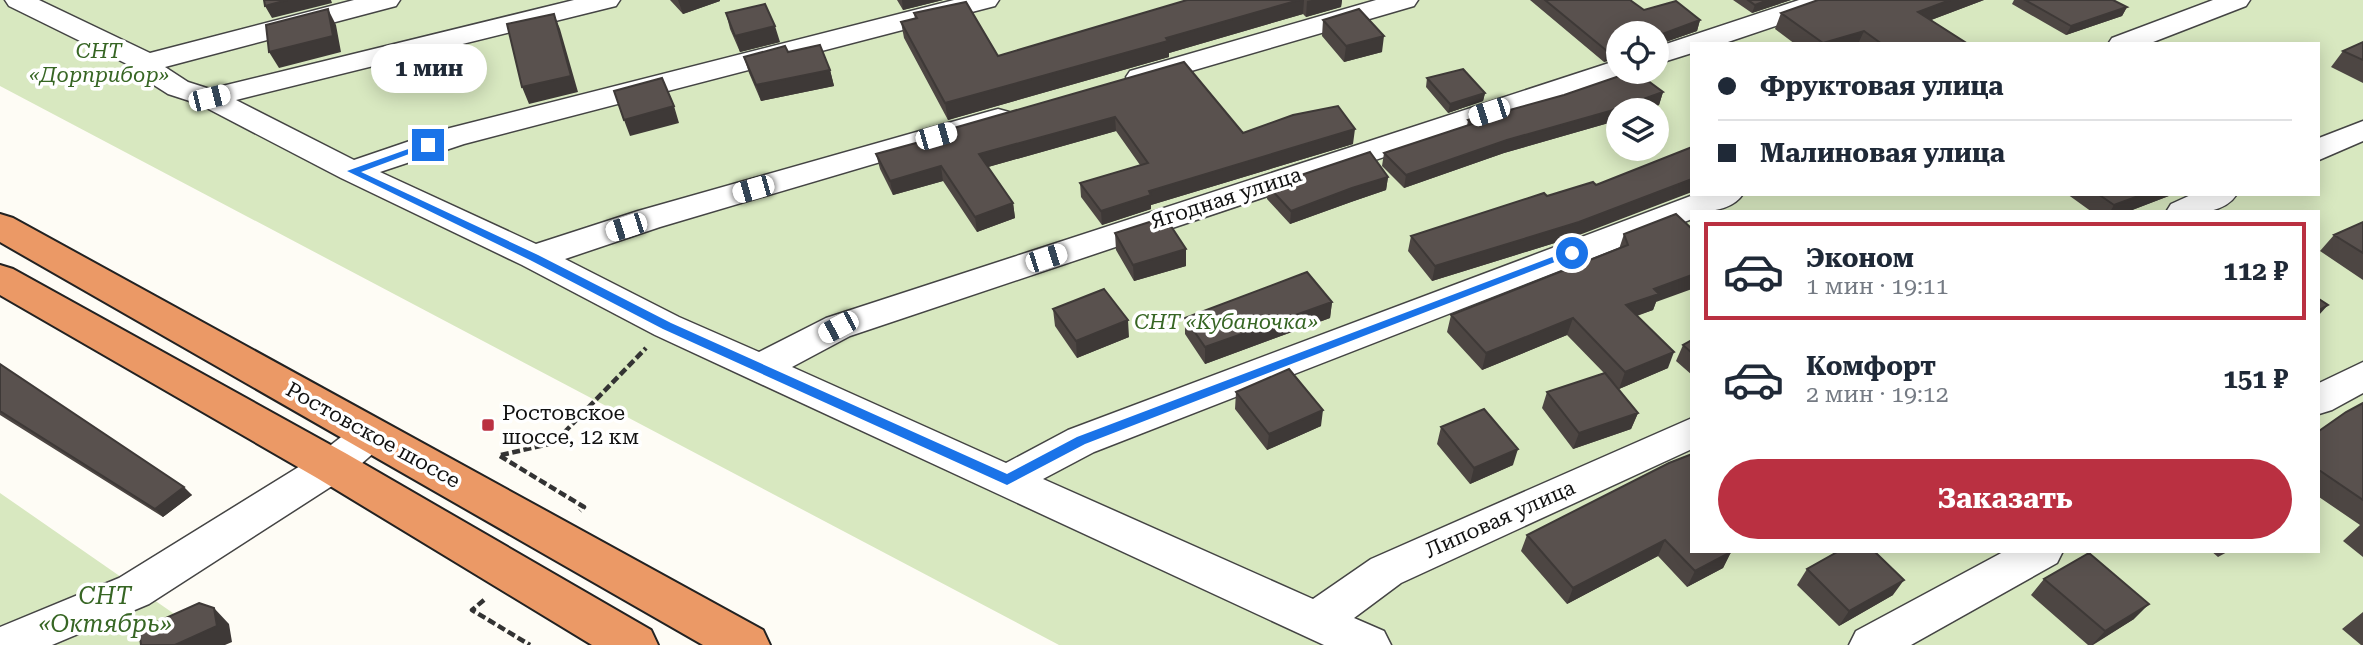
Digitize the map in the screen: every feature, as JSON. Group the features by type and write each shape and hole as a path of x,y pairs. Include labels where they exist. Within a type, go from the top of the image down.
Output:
{"highway":[{"name":"Ростовское шоссе","path":"0,226 746,645"},
{"path":"0,278 332,466 634,645"}],"street":[{"path":"18,0 147,63 156,74 178,88 209,98 352,171 534,257 667,326 1369,645"},
{"path":"147,63 230,39 387,0"},
{"path":"209,98 607,0"},
{"path":"352,171 453,137 986,0"},
{"path":"1113,85 1405,0"},
{"path":"1699,42 1826,0"},
{"path":"2127,42 2237,0"},
{"path":"1669,52 1690,45"},
{"name":"Ягодная улица","path":"760,368 838,327 1606,73"},
{"path":"534,257 649,219 1020,112"},
{"path":"2320,150 2363,130"},
{"path":"1007,480 1081,441 1722,196"},
{"path":"2186,210 2217,196"},
{"path":"2320,399 2363,376"},
{"path":"5,645 134,591 332,466 371,434"},
{"name":"Липовая улица","path":"1317,620 1386,570 1690,434"},
{"path":"1871,645 2039,553"}],"path":[{"path":"544,482 500,456 554,443 667,326"},
{"path":"486,598 472,610 530,645"}],"green space":[{"name":"СНТ «Кубаночка»","path":"0,0 2363,0 2363,645 1059,645 0,86"},
{"name":"СНТ «Октябрь»","path":"0,493 219,645 0,645"}],"building":[{"path":"264,0 287,0 265,6"},
{"path":"1187,0 1299,0 1166,38 1168,41 945,103 901,22 917,18 914,13 966,2 998,56"},
{"path":"1545,0 1630,0 1644,10 1676,1 1700,20 1669,32 1669,21 1606,21 1606,50"},
{"path":"1748,0 1768,0 1755,5"},
{"path":"1818,0 1950,0 1918,12 1965,42 1879,42 1864,31 1822,42 1781,13"},
{"path":"2025,0 2113,0 2127,7 2071,26"},
{"path":"765,4 775,26 735,36 726,13"},
{"path":"328,9 333,36 269,52 266,25"},
{"path":"1359,9 1384,36 1346,46 1323,20"},
{"path":"554,14 571,76 522,87 507,24"},
{"path":"2363,42 2363,60 2343,51"},
{"path":"820,45 830,70 756,85 744,57 785,46 788,52"},
{"path":"1184,62 1243,133 1293,115 1338,106 1355,129 1149,191 1151,195 1101,211 1080,183 1148,163 1115,117 979,154 1013,203 975,217 941,166 890,181 876,154 956,132 954,128"},
{"path":"1463,69 1485,93 1450,104 1427,78"},
{"path":"662,78 674,106 624,120 614,91"},
{"path":"1606,81 1606,84 1652,84 1663,92 1646,98 1606,98 1606,112 1507,140 1406,175 1384,153 1472,124 1468,120 1504,108 1506,111"},
{"path":"1690,148 1690,180 1579,222 1435,266 1411,236 1544,193 1547,196 1593,182 1596,185 1657,161 1669,161 1669,156"},
{"path":"1370,152 1388,177 1291,211 1268,186"},
{"path":"2101,196 2139,196 2114,205"},
{"path":"1676,214 1690,227 1690,276 1654,289 1659,294 1626,305 1674,352 1625,372 1573,318 1486,353 1451,315 1628,245 1624,234"},
{"path":"1165,217 1186,249 1133,265 1115,233"},
{"path":"2363,222 2363,253 2334,235"},
{"path":"1307,272 1332,302 1205,347 1185,318"},
{"path":"1104,289 1128,320 1076,341 1053,309"},
{"path":"2320,300 2328,305 2320,309"},
{"path":"1690,341 1690,351 1683,345"},
{"path":"0,364 184,487 155,509 0,411"},
{"path":"1289,369 1323,410 1269,434 1236,392"},
{"path":"1605,373 1638,413 1579,433 1547,392"},
{"path":"2363,403 2363,500 2320,471 2320,430"},
{"path":"1484,409 1518,449 1474,468 1441,427"},
{"path":"1690,455 1690,553 1729,553 1695,571 1665,540 1573,588 1527,535"},
{"path":"1835,553 1876,553 1904,580 1849,611 1807,569"},
{"path":"2089,553 2149,604 2105,631 2044,579"},
{"path":"199,603 214,608 217,626 175,645 141,645 139,630"}],"place":[{"name":"Ростовское шоссе, 12 км","path":"488,425"}],"route":[{"path":"428,145 352,171 534,257 667,326 1007,480 1081,441 1572,253"}],"park label":[{"name":"СНТ «Дорприбор»","path":"99,63"}]}
